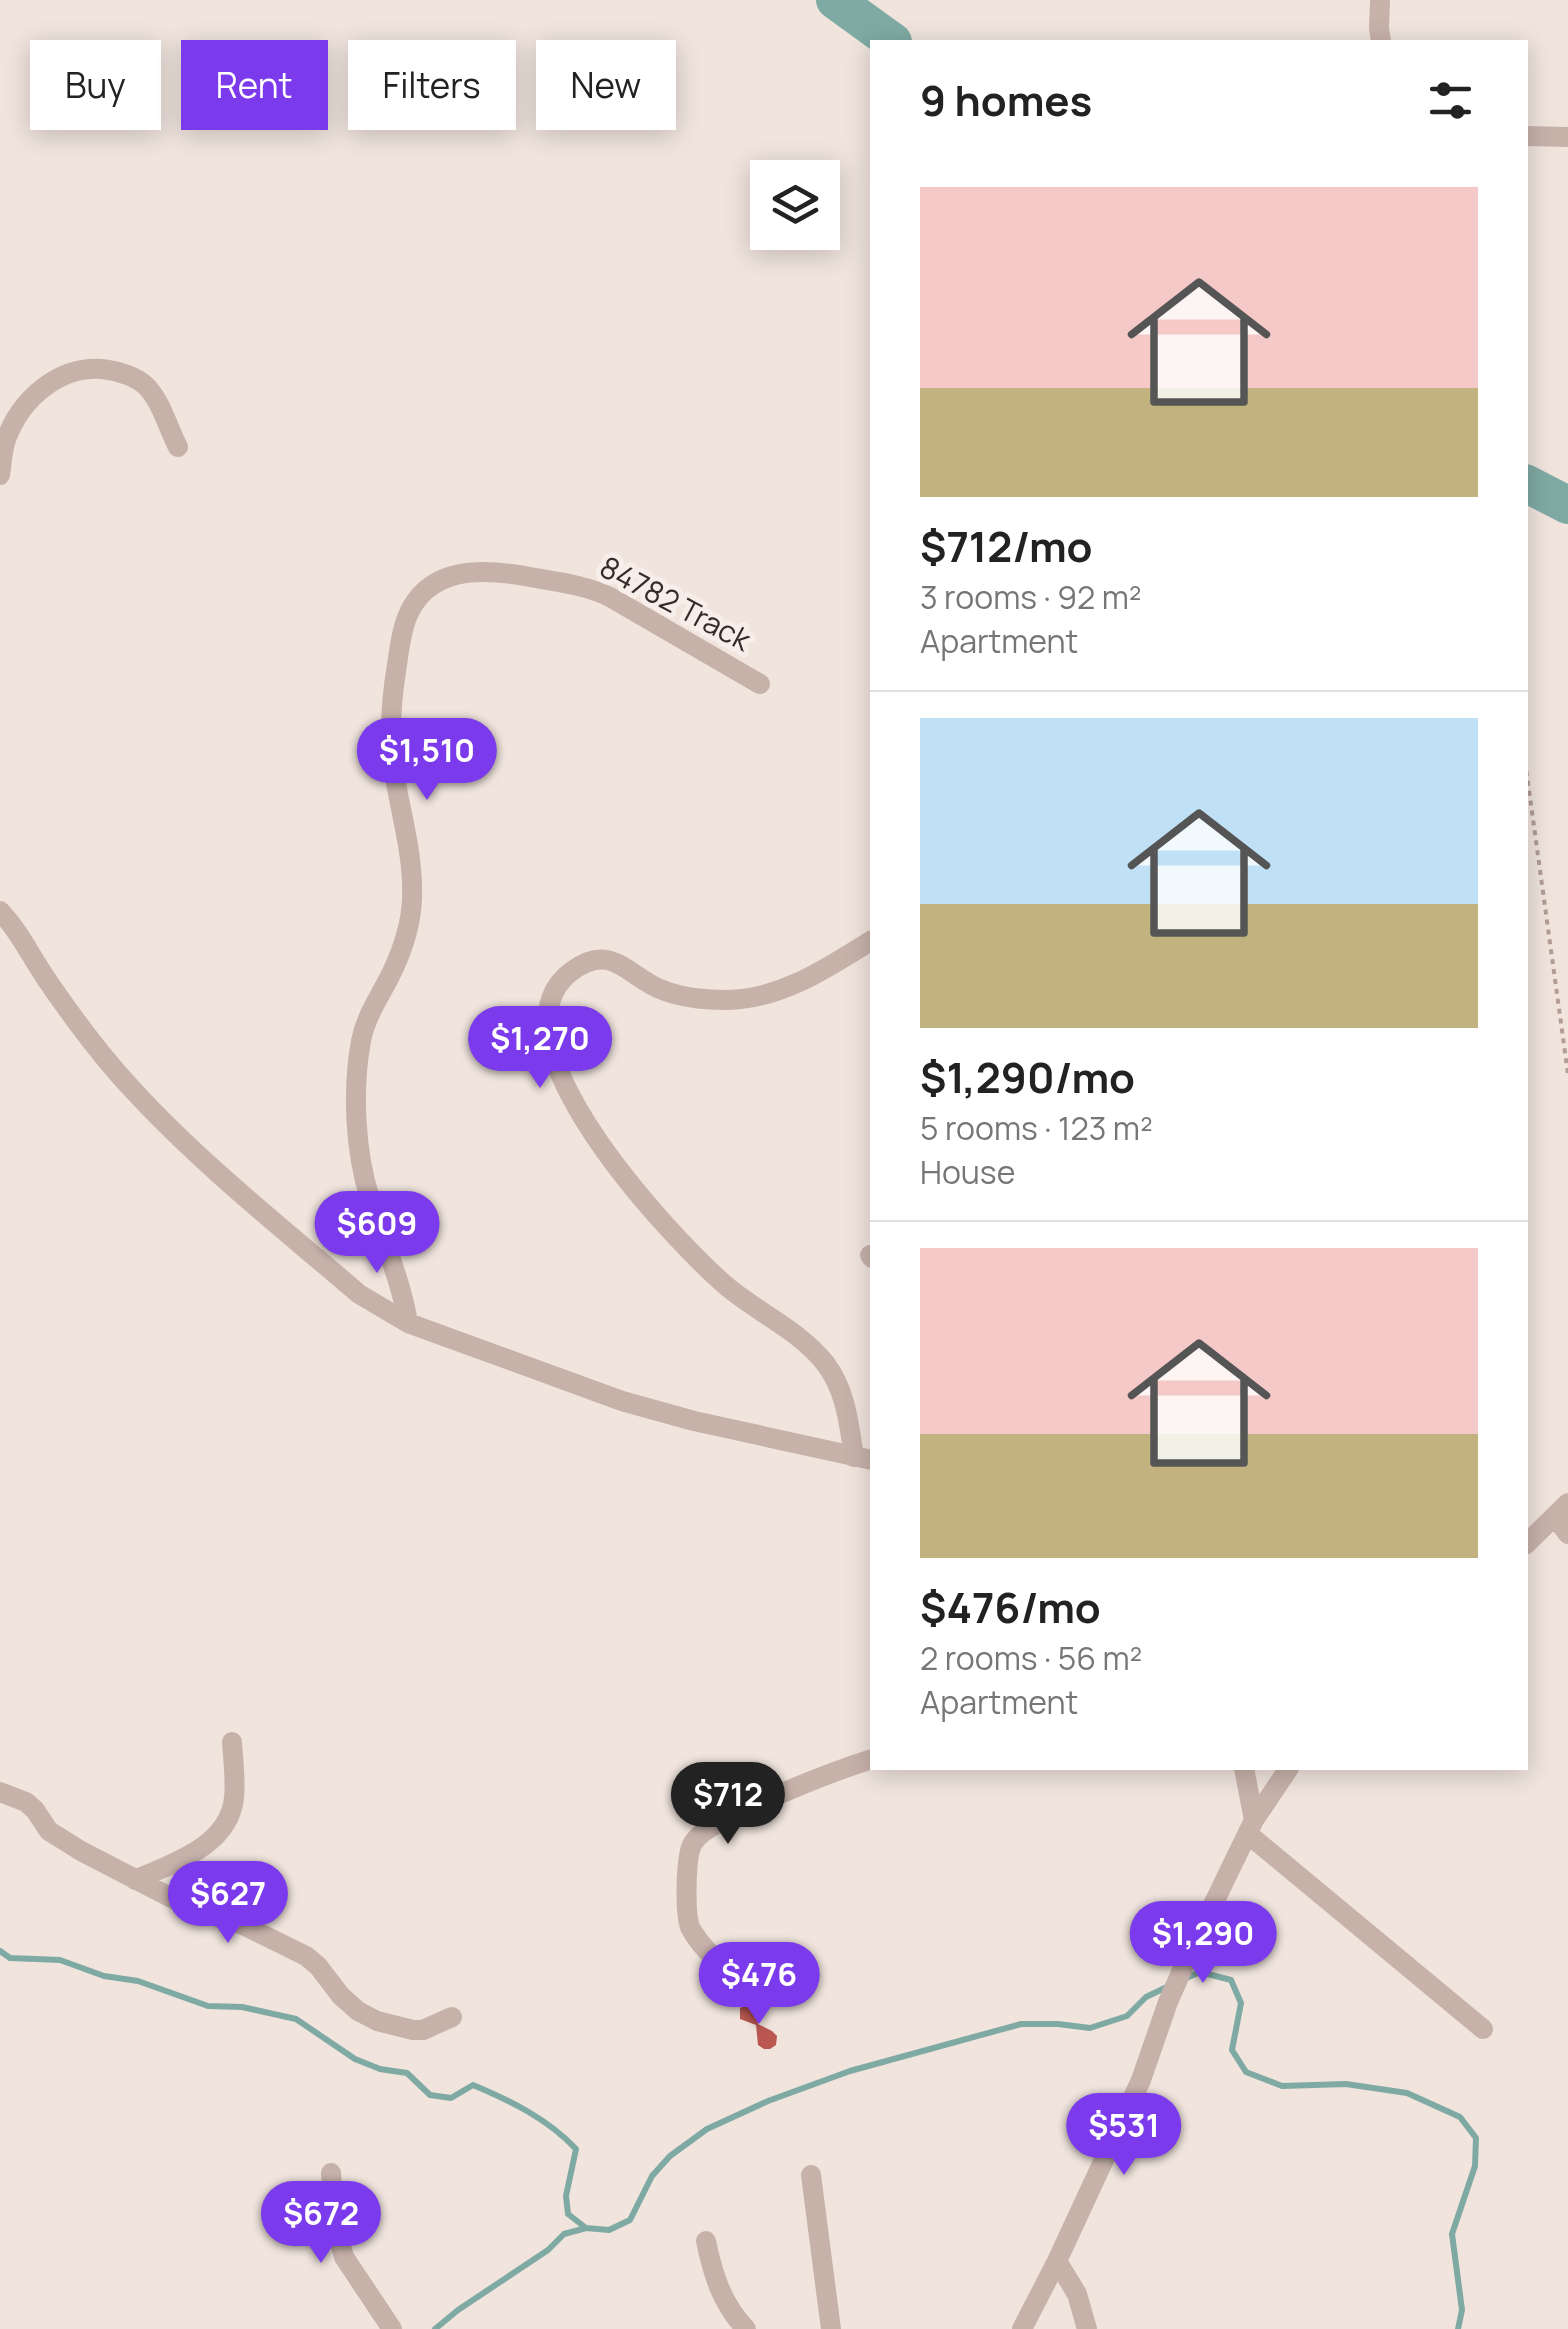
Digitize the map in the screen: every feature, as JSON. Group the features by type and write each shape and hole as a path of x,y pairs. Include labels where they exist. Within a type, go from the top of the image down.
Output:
{"street":[{"path":"1380,0 1381,40"},
{"path":"1528,136 1568,136"},
{"path":"0,475 8,435 40,390 69,373 94,369 114,370 142,382 151,391 178,447"},
{"name":"84782 Track","path":"408,1323 362,1169 357,1096 366,1021 402,948 412,901 412,860 395,779 390,720 407,617 429,589 449,576 470,571 494,570 587,587 760,684"},
{"path":"0,911 130,1088 184,1142 359,1294 408,1323 622,1401 863,1459"},
{"path":"863,1459 842,1395 824,1363 808,1346 718,1278 642,1199 574,1104 548,1033 553,996 562,981 584,964 615,961 674,994 728,1000 786,989 870,941"},
{"path":"1528,1542 1565,1522"},
{"path":"135,1880 203,1847 226,1822 234,1798 232,1742"},
{"path":"739,1995 731,1976 690,1926 688,1878 693,1842 712,1827 788,1788 870,1760"},
{"path":"1244,1770 1251,1827 1483,2029"},
{"path":"1022,2329 1141,2080 1191,1950 1251,1827 1288,1770"},
{"path":"0,1792 26,1802 60,1839 135,1880 195,1910 244,1925 306,1956 342,1996 378,2020 413,2030 452,2017"},
{"path":"331,2173 335,2224 344,2256 392,2329"},
{"path":"811,2174 832,2329"},
{"path":"706,2242 722,2297 746,2329"},
{"path":"1057,2262 1078,2294 1087,2329"}],"path":[{"path":"1528,783 1568,1074"}],"building":[{"path":"750,2003 758,2009 758,2024 777,2036 776,2045 770,2049 758,2045 756,2025 740,2019 740,2008"}],"waterway":[{"path":"835,0 890,40"},
{"path":"1528,485 1568,505"},
{"path":"0,1951 10,1958 60,1960 104,1976 138,1981 208,2006 242,2007 296,2019 355,2059 380,2069 407,2073 430,2095 451,2098 473,2085 501,2098 541,2120 576,2149 566,2196 568,2214 586,2228"},
{"path":"1184,1979 1200,1972 1231,1980 1241,2003 1232,2050 1246,2072 1282,2086 1346,2084 1407,2093 1460,2117 1476,2138 1475,2166 1452,2234 1462,2310 1458,2329"},
{"path":"435,2329 548,2250 564,2234 586,2228 609,2230 630,2220 652,2176 670,2156 707,2129 768,2101 850,2071 1021,2024 1090,2028 1127,2016 1146,1997 1169,1986"}]}
